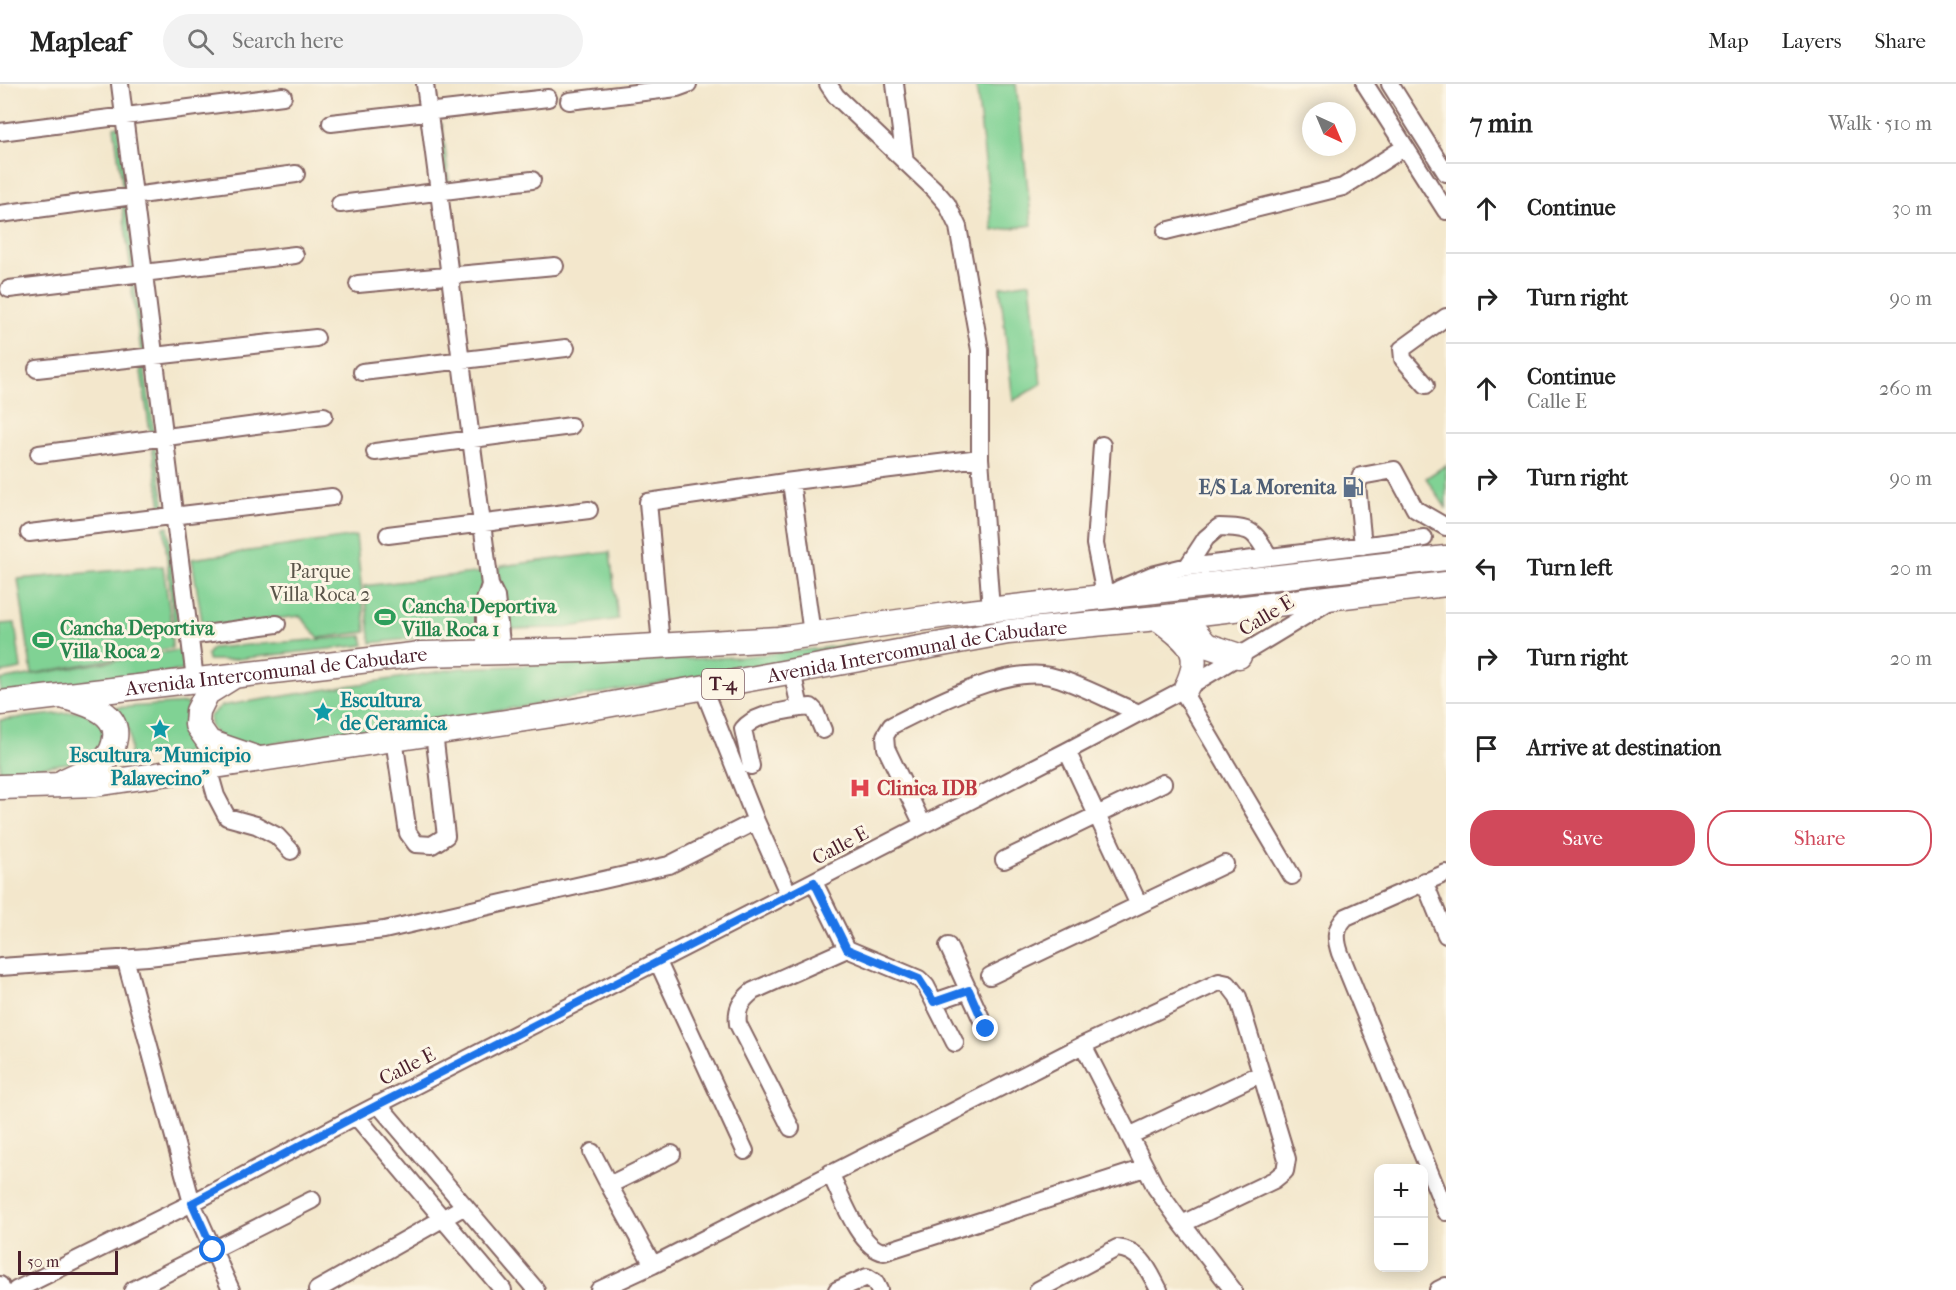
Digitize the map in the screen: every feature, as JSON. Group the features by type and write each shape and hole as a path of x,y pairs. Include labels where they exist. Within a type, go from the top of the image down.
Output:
{"highway":[{"name":"Avenida Intercomunal de Cabudare","path":"0,704 60,695 421,654 661,645 812,634 1103,596 1369,555 1446,558"},
{"name":"Avenida Intercomunal de Cabudare","path":"0,787 96,784 208,768 552,715 1008,632 1446,587"},
{"path":"1170,617 1206,645 1239,656"},
{"path":"1170,617 1189,643 1195,656 1194,670 1184,689"},
{"name":"T-4","path":"236,675 207,693 198,711 198,725 209,742 260,759"},
{"name":"T-4","path":"56,784 108,757 116,733 109,717 95,707 60,695"}],"street":[{"path":"120,84 195,679"},
{"path":"425,84 463,360 490,585 496,597 493,652"},
{"path":"569,101 677,88 688,84"},
{"path":"828,84 836,96 947,204 958,227 981,350 980,458 991,610"},
{"path":"895,84 905,162"},
{"path":"1365,84 1446,211"},
{"path":"1390,84 1446,173"},
{"path":"0,132 283,96"},
{"path":"331,123 548,98"},
{"path":"1166,231 1343,187 1405,147"},
{"path":"0,214 296,174"},
{"path":"340,204 532,180"},
{"path":"9,289 295,255"},
{"path":"358,284 555,266"},
{"path":"1426,385 1403,359 1402,349 1446,317"},
{"path":"37,369 316,338"},
{"path":"363,372 566,348"},
{"path":"39,454 324,416"},
{"path":"375,452 571,426"},
{"path":"1102,445 1095,544 1103,596 1152,575 1187,567 1269,557 1369,555 1424,538 1446,527"},
{"path":"661,645 648,502 980,458"},
{"path":"1369,555 1358,480 1366,473 1394,470 1415,509 1446,527"},
{"path":"791,482 812,634"},
{"path":"29,533 332,497"},
{"path":"388,535 589,510"},
{"path":"1187,567 1206,538 1219,527 1251,530 1258,536 1269,557"},
{"name":"Calle E","path":"16,1290 192,1203 378,1104 1067,751 1184,689 1336,597"},
{"path":"190,636 277,624"},
{"path":"792,671 800,708"},
{"path":"923,825 886,748 885,736 891,726 958,692 1020,677 1049,676 1139,713"},
{"path":"703,688 756,821 789,895"},
{"path":"1184,689 1292,876"},
{"path":"751,766 743,729 749,722 811,707 823,730"},
{"path":"394,739 408,833 417,844 432,844 446,836 434,733"},
{"path":"1067,751 1139,905"},
{"path":"208,768 216,796 227,817 256,825 277,836 291,851"},
{"path":"1004,860 1163,783"},
{"path":"0,967 125,958 384,930 669,865 756,821"},
{"path":"990,976 1225,864"},
{"path":"1446,873 1346,917 1339,924 1336,934 1340,953 1446,1212"},
{"path":"1424,881 1446,935"},
{"path":"814,882 847,949 919,979 955,1043"},
{"path":"948,946 986,1029"},
{"path":"791,1128 738,1024 737,1012 743,999 753,991 847,949"},
{"path":"125,958 192,1203 231,1290"},
{"path":"658,962 745,1151"},
{"path":"600,1290 1083,1045 1219,982 1228,984 1238,997 1287,1159 1285,1171 1274,1180 1182,1224"},
{"path":"934,1002 969,990"},
{"path":"1083,1045 1145,1167 1182,1224 1233,1290"},
{"path":"1129,1136 1260,1074"},
{"path":"378,1104 536,1290"},
{"path":"356,1116 500,1289"},
{"path":"592,1152 653,1265"},
{"path":"609,1185 672,1154"},
{"path":"830,1173 864,1240 876,1251 884,1252 1145,1167"},
{"path":"133,1290 312,1200"},
{"path":"317,1290 465,1206"},
{"path":"1038,1290 1117,1248 1127,1249 1137,1255 1159,1290"},
{"path":"837,1290 867,1277 879,1290"},
{"path":"0,1285 2,1290"},
{"path":"1438,1290 1446,1286"}],"green space":[{"path":"976,84 1016,84 1032,225 993,231"},
{"path":"442,124 450,187 446,187 438,125"},
{"path":"118,126 128,191 123,191 114,127"},
{"path":"126,204 136,270 131,270 122,205"},
{"path":"447,205 451,205 460,267 455,268"},
{"path":"1030,282 1041,384 1013,401 1000,287"},
{"path":"134,284 145,351 141,351 131,285"},
{"path":"144,364 154,431 150,432 140,365"},
{"path":"155,446 166,513 162,514 152,447"},
{"path":"1446,465 1446,508 1426,478"},
{"path":"168,526 178,628 174,629 164,527"},
{"name":"Parque Villa Roca 2","path":"356,536 366,632 319,638 300,616 203,627 192,559"},
{"path":"610,552 618,619 564,628 509,629 498,569 501,566"},
{"path":"163,566 171,622 172,648 32,674 18,579"},
{"path":"482,572 491,630 371,643 364,586"},
{"path":"15,623 21,669 0,673 0,624"},
{"path":"941,635 426,723 253,746 223,741 211,728 209,717 221,706 461,668 740,657"},
{"path":"362,636 364,645 228,660 208,660 207,655 212,648"},
{"path":"184,649 186,670 0,694 0,680"},
{"path":"188,703 184,722 201,751 130,758 129,730 113,708"},
{"path":"83,711 109,730 95,759 0,773 0,720"}],"place":[{"name":"E/S La Morenita","path":"1353,487"},
{"name":"Cancha Deportiva Villa Roca 1","path":"385,617"},
{"name":"Cancha Deportiva Villa Roca 2","path":"43,640"},
{"name":"Escultura de Ceramica","path":"323,712"},
{"name":"Escultura \"Municipio Palavecino\"","path":"160,729"},
{"name":"Clinica IDB","path":"860,788"}],"route":[{"path":"213,1250 192,1203 356,1116 814,882 847,949 919,979 926,986 934,1002 969,990 986,1029"}]}
